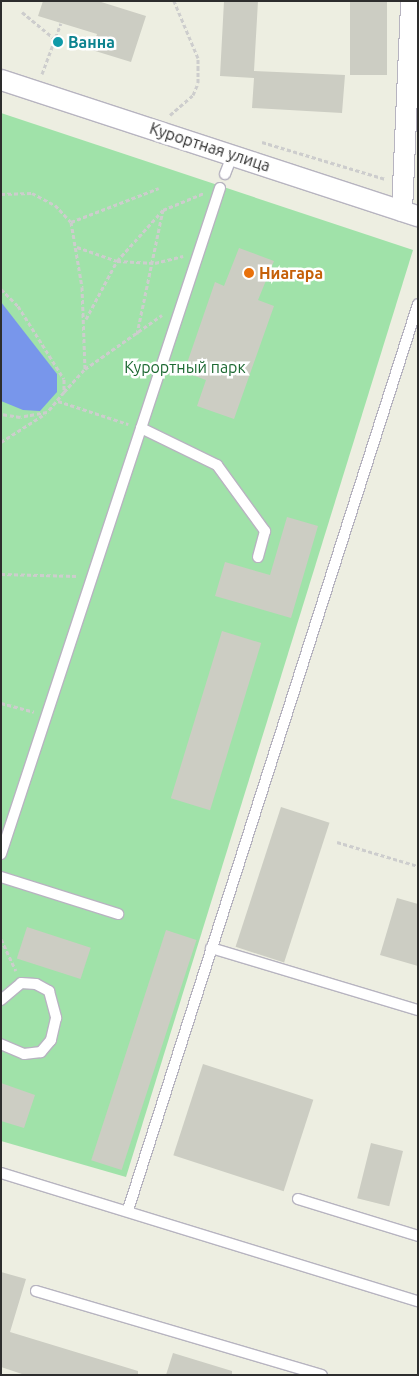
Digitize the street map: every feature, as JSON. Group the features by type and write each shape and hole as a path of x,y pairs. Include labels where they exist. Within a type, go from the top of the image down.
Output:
{"street":[{"path":"410,214 403,185 412,1"},
{"name":"Курортная улица","path":"1,80 36,91 229,165 410,214"}],"lane":[{"path":"1,854 220,188"},
{"path":"128,1210 418,304"},
{"path":"141,428 217,465 265,531 258,557"},
{"path":"1,877 118,914"},
{"path":"211,948 418,1010"},
{"path":"1,1000 21,983 48,991 54,1002 51,1040 41,1052 24,1054 1,1044"},
{"path":"1,1173 128,1210 418,1301"},
{"path":"298,1199 418,1236"},
{"path":"36,1291 322,1375"}],"path":[{"path":"174,1 198,58 193,95 170,115 179,118"},
{"path":"22,12 56,41"},
{"path":"36,91 56,41 61,23"},
{"path":"254,140 403,185"},
{"path":"71,222 159,188"},
{"path":"85,320 117,261 163,210 220,188"},
{"path":"1,194 32,193 56,204 71,222 77,247 85,320 85,369"},
{"path":"137,334 155,263 163,210"},
{"path":"77,247 117,261 155,263 198,252"},
{"path":"1,288 60,367 64,392"},
{"path":"1,442 47,412 85,369 137,334 183,299"},
{"path":"58,401 141,428"},
{"path":"1,414 20,417 47,412"},
{"path":"1,574 92,576"},
{"path":"1,703 46,716"},
{"path":"336,842 418,866"},
{"path":"1,939 21,983"}],"green space":[{"name":"Курортный парк","path":"1,113 413,250 126,1177 1,1141"}],"water":[{"path":"1,302 57,374 57,392 40,411 23,410 1,401"}],"building":[{"path":"43,1 98,1 146,16 131,62 92,50 97,34 38,16"},
{"path":"224,1 258,1 254,71 345,75 342,113 252,108 254,78 220,76"},
{"path":"350,1 387,1 387,75 350,75"},
{"path":"239,248 274,261 258,300 274,306 234,419 197,406 206,380 184,372 215,282 224,286"},
{"path":"287,517 318,526 291,618 215,596 225,562 270,575"},
{"path":"222,631 261,643 210,810 171,798"},
{"path":"281,807 330,823 284,963 236,947"},
{"path":"397,898 418,904 418,966 380,955"},
{"path":"27,927 91,948 81,979 17,958"},
{"path":"166,930 196,940 122,1170 91,1160"},
{"path":"203,1064 313,1100 284,1191 173,1155"},
{"path":"1,1083 35,1095 24,1128 1,1121"},
{"path":"371,1143 403,1151 389,1206 357,1198"},
{"path":"1,1272 26,1279 10,1332 138,1371 138,1375 25,1375 1,1367"},
{"path":"173,1353 232,1371 232,1375 166,1375"}],"place":[{"name":"Ванна","path":"58,42"},
{"name":"Ниагара","path":"249,273"}]}
